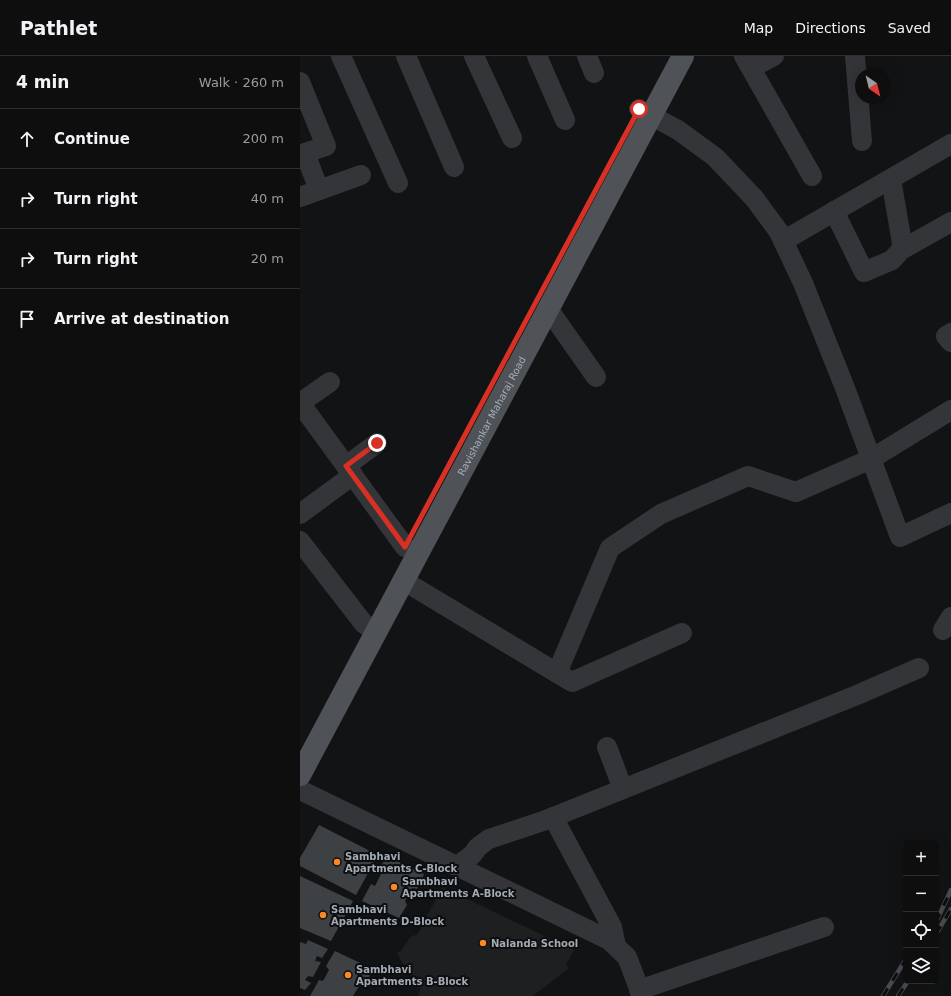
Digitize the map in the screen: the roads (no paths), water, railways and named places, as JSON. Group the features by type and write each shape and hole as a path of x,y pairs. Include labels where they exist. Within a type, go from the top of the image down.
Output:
{"main road":[{"name":"Ravishankar Maharaj Road","path":"300,744 371,627 404,581 549,310 645,112 667,56"},
{"name":"Ravishankar Maharaj Road","path":"300,775 371,627 405,547 645,112 683,56"}],"street":[{"path":"341,56 398,183"},
{"path":"406,56 454,167"},
{"path":"474,56 512,138"},
{"path":"538,56 565,120"},
{"path":"774,56 748,62 812,176"},
{"path":"855,56 862,141"},
{"path":"300,82 326,146 305,153 319,190"},
{"path":"645,112 678,130 715,157 754,198 779,232 803,283 845,388 900,537 951,514"},
{"path":"783,241 951,144"},
{"path":"300,197 362,175"},
{"path":"891,179 902,243 901,250"},
{"path":"834,211 864,272 892,260 901,250 951,222"},
{"path":"549,310 596,377"},
{"path":"951,334 946,336 951,342"},
{"path":"330,382 300,403 306,424 349,471 405,547"},
{"path":"558,673 610,548 661,514 748,476 796,492 871,459 951,410"},
{"path":"300,514 349,471 377,443"},
{"path":"300,541 371,627"},
{"path":"404,581 572,682 682,633"},
{"path":"454,865 460,864 489,839 553,817 623,790 920,668"},
{"path":"607,747 623,790"},
{"path":"300,790 609,940 627,957 640,993 824,927"},
{"path":"553,817 612,927 616,946"}],"railway":[{"path":"939,916 951,890"},
{"path":"939,929 951,909"},
{"path":"883,996 903,964"},
{"path":"898,996 906,984"}],"place":[{"name":"Sambhavi Apartments C-Block","path":"337,862"},
{"name":"Sambhavi Apartments A-Block","path":"394,887"},
{"name":"Sambhavi Apartments D-Block","path":"323,915"},
{"name":"Nalanda School","path":"483,943"},
{"name":"Sambhavi Apartments B-Block","path":"348,975"}]}
